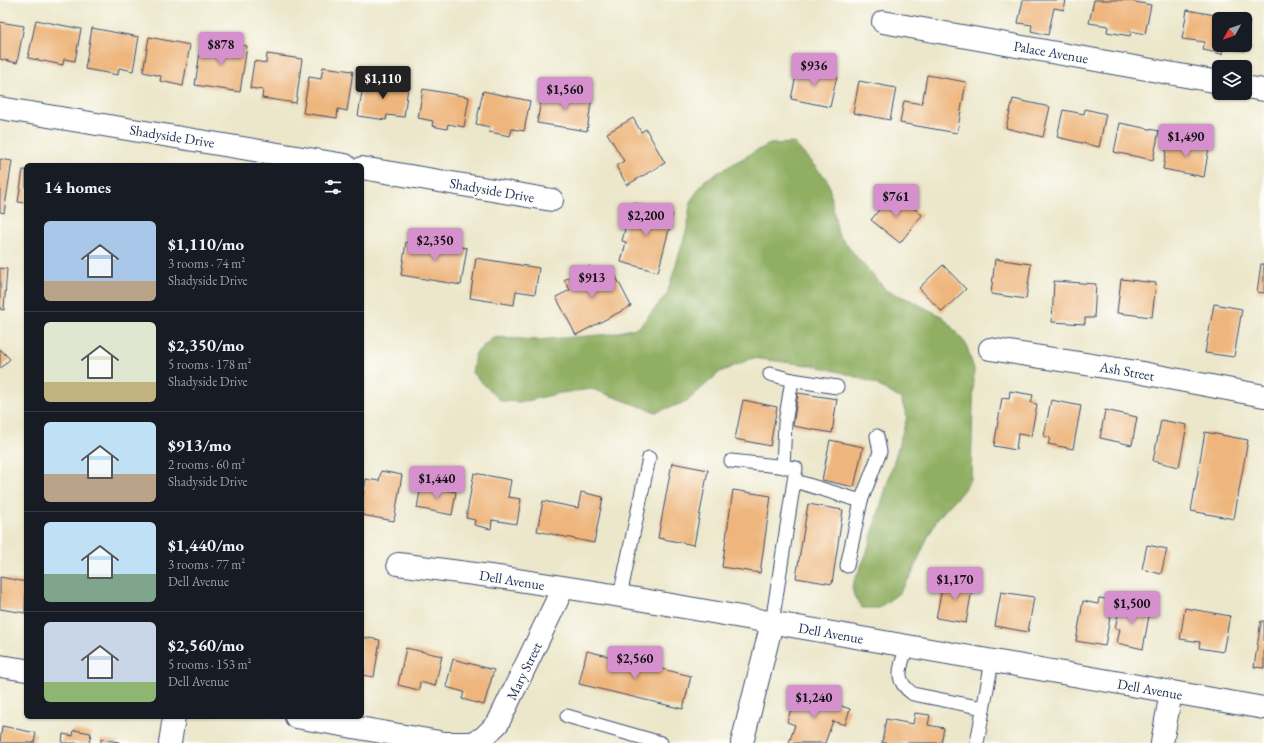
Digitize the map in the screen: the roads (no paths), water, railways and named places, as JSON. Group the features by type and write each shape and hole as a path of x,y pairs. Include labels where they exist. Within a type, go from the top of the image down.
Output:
{"street":[{"name":"Palace Avenue","path":"883,22 1212,81"},
{"path":"1252,88 1264,90"},
{"name":"Shadyside Drive","path":"0,108 271,159 320,163"},
{"name":"Shadyside Drive","path":"364,168 552,200"},
{"name":"Ash Street","path":"990,349 1138,372 1264,396"},
{"name":"Dell Avenue","path":"398,564 505,578 620,596 1264,708"},
{"name":"Mary Street","path":"472,743 483,738 498,723 563,588"},
{"path":"742,743 772,623"},
{"path":"0,666 24,670"},
{"path":"1162,743 1171,692"},
{"path":"170,743 174,719"},
{"path":"307,719 445,743 469,743"}],"lane":[{"path":"770,374 792,380 838,386"},
{"path":"782,467 785,423 792,380"},
{"path":"847,566 861,501 880,452 877,436"},
{"path":"620,596 649,458"},
{"path":"731,461 796,468 772,623"},
{"path":"795,481 861,501"},
{"path":"907,646 899,674 900,681 905,689 913,694 984,708"},
{"path":"977,743 992,661"},
{"path":"567,716 661,743"}]}
